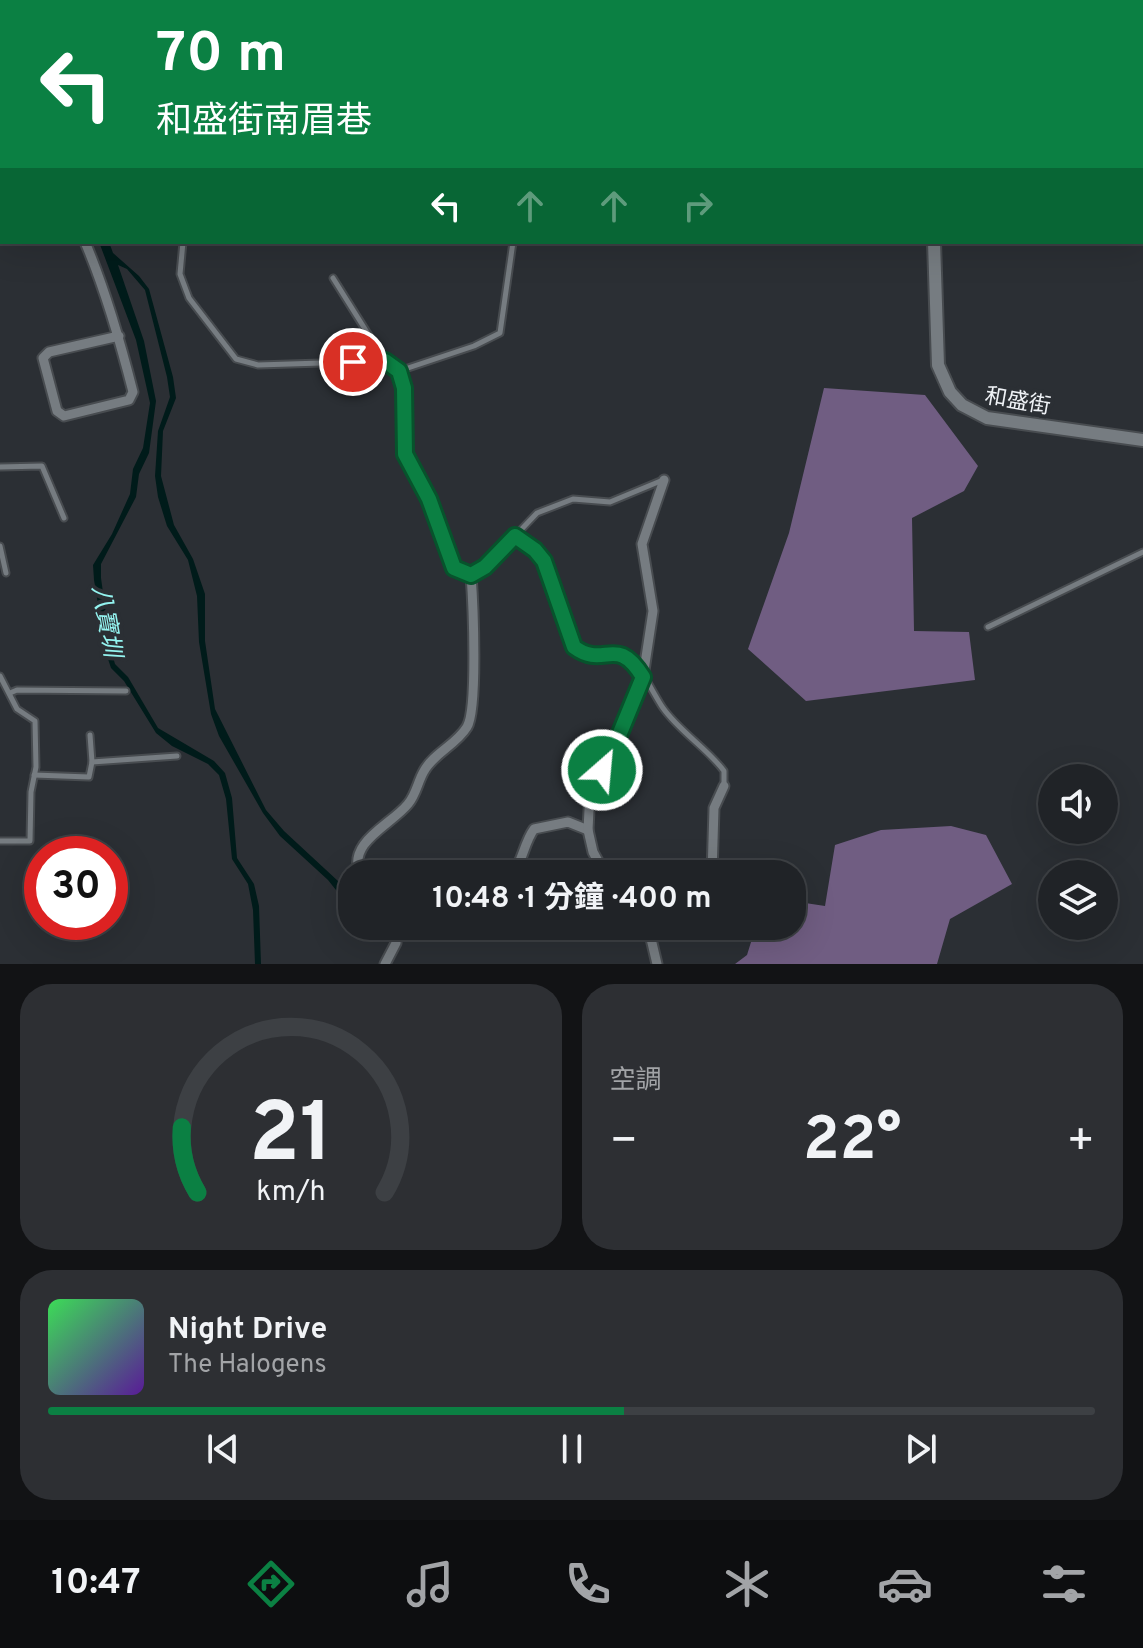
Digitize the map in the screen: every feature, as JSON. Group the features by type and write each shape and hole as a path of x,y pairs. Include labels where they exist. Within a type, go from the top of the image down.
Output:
{"main road":[{"name":"和盛街","path":"934,244 938,365 950,392 962,405 987,418 1143,440"}],"street":[{"path":"86,244 119,336 133,392 129,400 64,416 57,411 43,358 49,352 119,336"},
{"path":"597,860 588,830 590,790 613,750 643,677 653,611 642,544 664,480"},
{"path":"357,860 363,845 409,803 425,768 458,739 469,724 474,624 471,575"},
{"path":"712,860 714,808 724,786"},
{"path":"521,860 527,838 534,829 568,822 588,830"},
{"path":"385,964 396,940"},
{"path":"651,940 657,964"}],"lane":[{"path":"183,244 180,274 189,298 236,359 258,365 385,361"},
{"path":"399,371 474,346 500,333 513,244"},
{"path":"333,278 385,361 399,371 404,388 405,454 429,499 454,568 471,575 485,567 537,513 573,499 610,502 664,480"},
{"path":"0,467 42,466 64,518"},
{"path":"515,536 535,550 544,561 574,647 585,655 624,655 633,661 666,712 717,761 724,771 724,786"},
{"path":"0,546 6,573"},
{"path":"988,627 1143,552"},
{"path":"0,676 17,709 35,721 36,767 29,823 30,841 0,841"},
{"path":"10,693 17,690 126,691"},
{"path":"34,775 89,777 92,762 90,735"},
{"path":"92,762 177,756"}],"shaded area":[{"path":"100,244 110,244 113,253 149,289 173,377 176,398 163,431 161,476 174,525 193,559 205,594 205,641 215,709 266,810 338,881 338,892 280,836 263,813 219,736 211,714 199,642 197,596 188,560 167,526 155,476 158,431 170,397 167,377 145,290 127,269 118,265 144,341 156,401 149,453 139,474 136,497 101,564 111,650 115,664 128,677 158,728 214,761 225,773 232,798 237,858 254,884 259,906 261,964 255,964 253,910 248,884 232,859 226,799 219,775 208,764 172,746 156,733 124,681 111,668 106,653 93,565 112,534 130,494 133,469 143,448 150,403 136,340"},
{"path":"824,388 925,395 978,466 964,491 912,518 914,631 969,632 975,680 806,701 748,649 789,533"},
{"path":"951,826 986,835 1012,884 950,919 937,964 735,964 747,955 752,940 806,940 806,903 825,906 835,845 881,830"}],"route":[{"path":"353,362 385,361 399,371 404,388 405,454 429,499 454,568 471,575 485,567 515,536 535,550 544,561 574,647 585,655 624,655 633,661 643,677 602,770"}],"water label":[{"name":"八寶圳","path":"107,621"}]}
